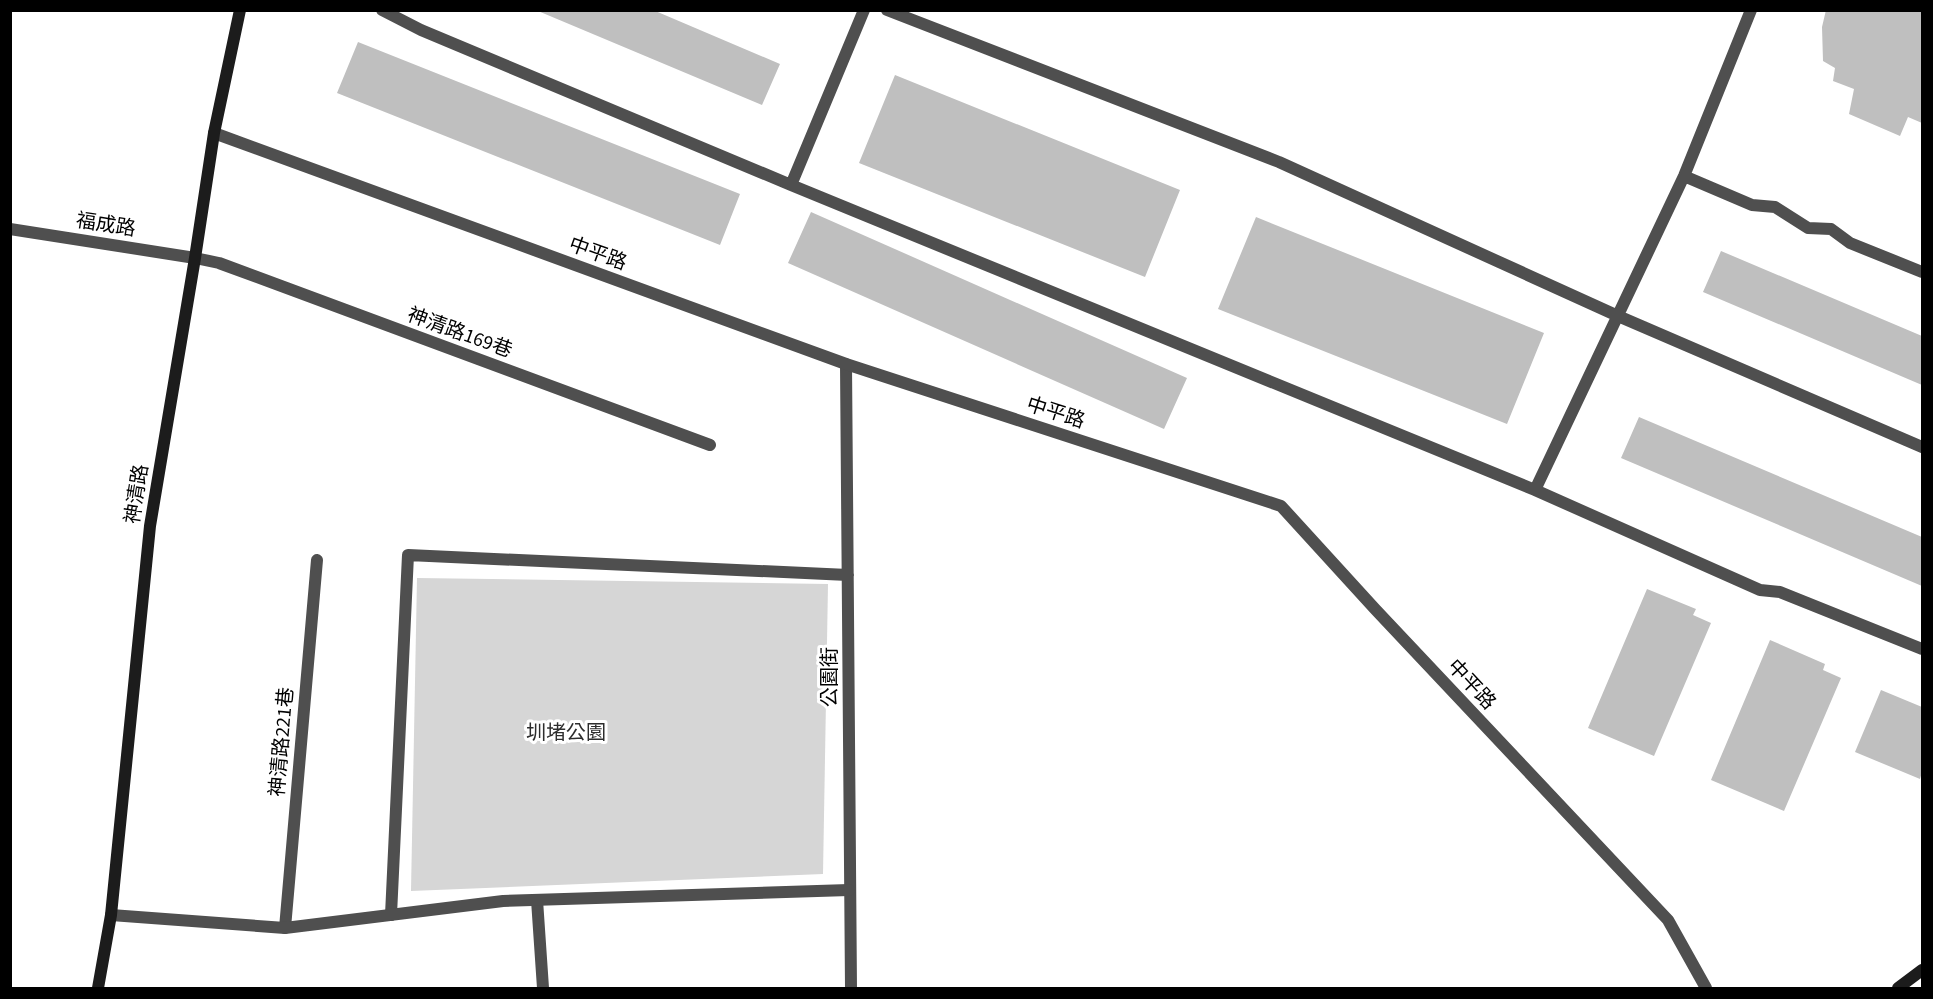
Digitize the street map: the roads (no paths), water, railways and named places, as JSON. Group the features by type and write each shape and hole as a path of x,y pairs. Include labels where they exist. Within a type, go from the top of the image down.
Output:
{"street":[{"name":"神清路","path":"98,988 111,915 150,526 214,133 240,10"},
{"path":"382,10 421,30 790,186 1535,490 1760,590 1780,592 1923,649"},
{"path":"790,186 864,10"},
{"path":"887,10 1279,162 1618,316 1923,447"},
{"path":"1535,490 1684,176 1751,10"},
{"name":"中平路","path":"214,133 846,364 1281,506 1668,921 1706,988"},
{"path":"1684,176 1752,205 1775,207 1808,228 1831,229 1850,243 1923,272"},
{"name":"福成路","path":"10,229 195,258"},
{"name":"神清路169巷","path":"195,258 230,267 710,445"},
{"name":"公園街","path":"846,364 851,988"},
{"path":"391,915 408,555 848,575"},
{"name":"神清路221巷","path":"285,928 317,560"},
{"path":"111,915 285,928 502,901 849,890"},
{"path":"537,900 543,988"},
{"path":"1898,988 1923,970"}],"park label":[{"name":"圳堵公園","path":"566,732"}]}
